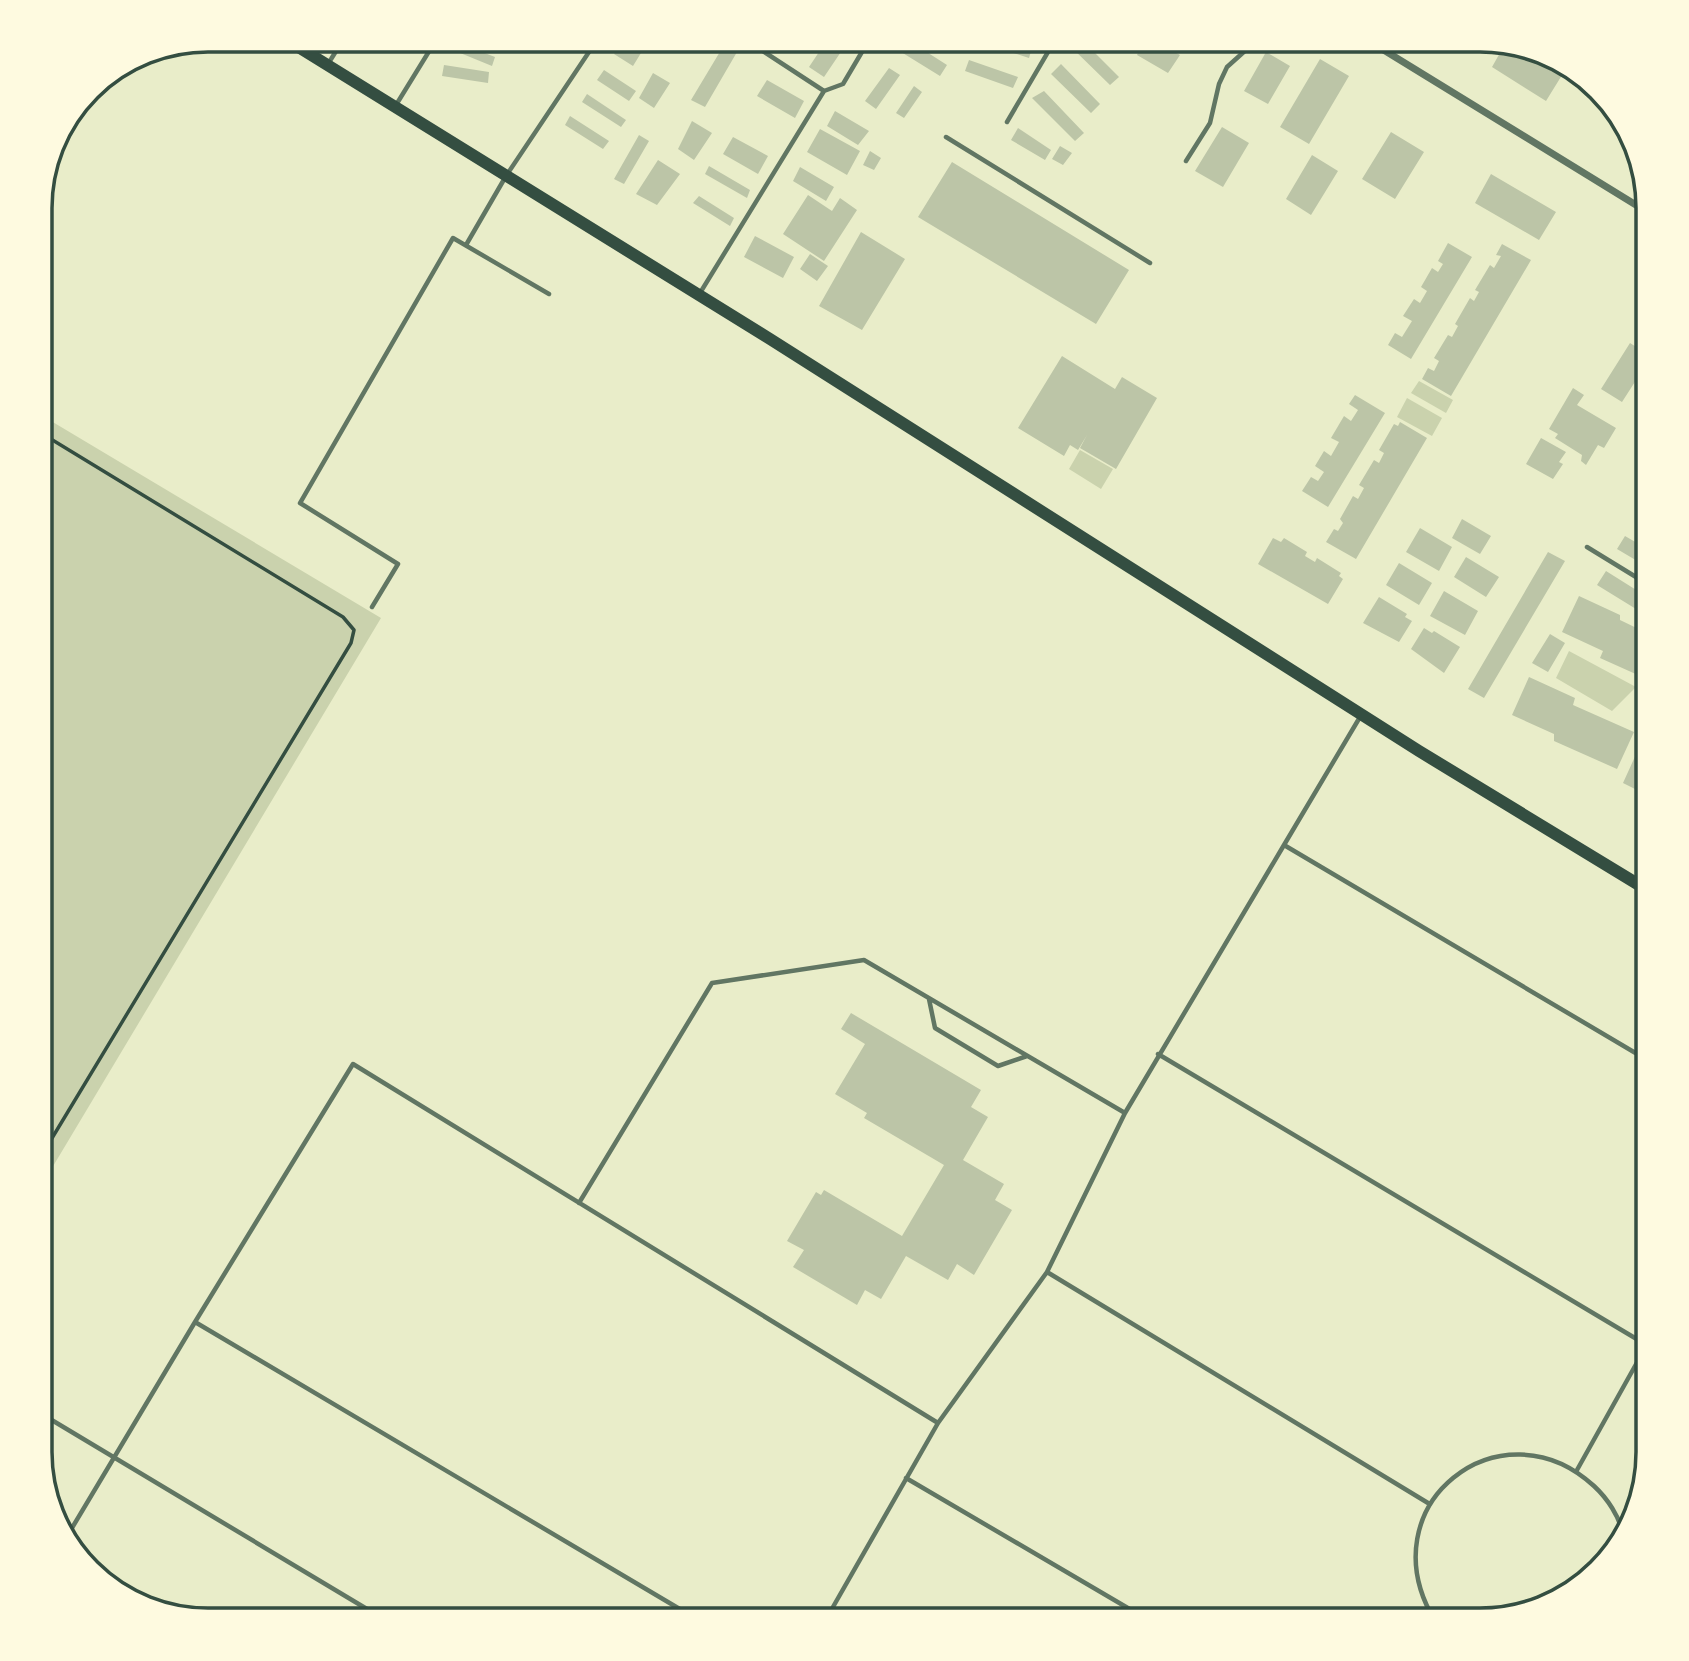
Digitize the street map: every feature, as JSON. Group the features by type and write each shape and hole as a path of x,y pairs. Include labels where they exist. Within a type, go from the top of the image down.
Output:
{"main road":[{"path":"307,52 1636,883"}],"street":[{"path":"1388,53 1636,206"}],"lane":[{"path":"328,65 336,52"},
{"path":"395,107 429,52"},
{"path":"466,245 506,176 589,52"},
{"path":"765,52 824,91"},
{"path":"699,295 824,91 843,84 862,53"},
{"path":"1007,122 1048,53"},
{"path":"1186,161 1210,123 1219,84 1227,67 1243,53"},
{"path":"946,137 1150,262"},
{"path":"372,607 398,564 300,503 453,238 550,294"},
{"path":"1587,547 1636,577"},
{"path":"832,1608 938,1423 1046,1272 1125,1113 1158,1054 1362,714"},
{"path":"1284,845 1636,1053"},
{"path":"579,1203 712,984 864,960 1125,1113"},
{"path":"929,998 935,1028 987,1060 998,1066 1027,1056"},
{"path":"1158,1054 1636,1336"},
{"path":"72,1528 353,1063 938,1423"},
{"path":"1046,1272 1428,1503"},
{"path":"195,1322 678,1608"},
{"path":"1577,1470 1636,1363"},
{"path":"52,1420 365,1608"},
{"path":"1427,1608 1420,1596 1414,1565 1420,1525 1428,1503 1444,1485 1478,1462 1518,1454 1551,1458 1577,1470 1605,1496 1619,1525"},
{"path":"906,1478 1128,1608"}],"path":[{"path":"52,1138 351,643 354,630 343,617 53,440"}],"green space":[{"path":"1419,381 1453,400 1446,413 1411,393"},
{"path":"1407,398 1442,418 1432,436 1397,417"},
{"path":"53,422 381,618 52,1168"},
{"path":"1080,450 1113,469 1101,489 1069,469"},
{"path":"1569,651 1636,687 1612,711 1556,678"}],"building":[{"path":"458,52 483,52 495,57 492,66"},
{"path":"615,52 641,52 633,66"},
{"path":"720,52 737,52 705,107 691,100"},
{"path":"819,52 841,52 824,77 809,67"},
{"path":"902,53 928,53 947,65 940,76"},
{"path":"1013,53 1031,53 1029,58"},
{"path":"1077,53 1095,53 1119,77 1110,85"},
{"path":"1138,53 1180,55 1168,73 1137,55"},
{"path":"1266,53 1290,66 1268,104 1244,91"},
{"path":"1499,54 1511,55 1540,64 1562,75 1546,101 1492,67"},
{"path":"1320,59 1349,76 1309,144 1280,127"},
{"path":"969,60 1018,77 1013,88 965,71"},
{"path":"1061,64 1100,104 1091,113 1051,74"},
{"path":"444,65 489,72 488,83 442,76"},
{"path":"889,68 900,75 876,109 865,101"},
{"path":"604,70 636,91 629,101 597,80"},
{"path":"653,73 670,83 654,108 639,98"},
{"path":"767,80 804,101 795,118 757,96"},
{"path":"914,86 922,92 904,118 896,113"},
{"path":"1044,91 1084,133 1075,141 1032,98"},
{"path":"587,94 626,120 621,127 582,102"},
{"path":"835,111 869,131 858,145 827,126"},
{"path":"570,116 609,141 603,149 565,125"},
{"path":"692,121 712,133 694,160 678,149"},
{"path":"1222,127 1249,143 1223,187 1195,171"},
{"path":"1018,128 1051,150 1045,160 1011,140"},
{"path":"820,129 860,151 847,175 807,152"},
{"path":"1391,132 1424,152 1395,199 1362,179"},
{"path":"639,135 649,141 624,184 614,179"},
{"path":"733,137 768,156 758,174 723,154"},
{"path":"1060,146 1072,153 1063,165 1052,159"},
{"path":"870,151 881,158 874,170 863,165"},
{"path":"1312,155 1338,171 1311,215 1286,199"},
{"path":"658,160 680,174 657,205 636,194"},
{"path":"952,162 1129,270 1096,324 918,217"},
{"path":"709,166 750,190 747,198 705,174"},
{"path":"800,167 834,187 826,201 793,181"},
{"path":"1491,174 1556,212 1539,240 1475,203"},
{"path":"808,195 832,211 840,198 857,210 824,261 783,234"},
{"path":"699,196 734,218 730,226 693,203"},
{"path":"861,232 905,259 862,330 819,306"},
{"path":"755,236 794,257 783,278 744,257"},
{"path":"1448,243 1472,257 1411,359 1388,345 1395,333 1402,337 1412,321 1403,316 1414,299 1420,303 1427,291 1421,287 1432,268 1438,272 1443,264 1438,261"},
{"path":"1502,244 1531,260 1451,396 1422,379 1428,368 1434,371 1439,361 1434,358 1448,335 1452,337 1458,326 1455,324 1470,298 1474,301 1479,292 1475,290 1490,265 1494,268 1501,256 1496,255"},
{"path":"810,254 828,266 817,281 800,269"},
{"path":"1630,343 1636,347 1636,380 1622,402 1601,389"},
{"path":"1062,356 1115,389 1122,377 1157,398 1116,469 1080,448 1087,435 1078,450 1070,445 1064,456 1018,428"},
{"path":"1573,388 1584,395 1577,405 1616,428 1604,448 1598,445 1586,465 1581,461 1582,455 1555,438 1558,434 1549,429"},
{"path":"1355,395 1385,413 1328,507 1302,491 1311,477 1318,481 1324,472 1315,466 1324,451 1331,456 1339,442 1331,438 1344,416 1351,421 1358,410 1349,404"},
{"path":"1400,422 1427,438 1356,559 1326,542 1334,529 1338,531 1343,523 1340,519 1353,496 1358,499 1364,488 1359,485 1374,460 1379,463 1384,453 1379,450 1394,424 1398,426"},
{"path":"1541,438 1566,452 1559,462 1563,464 1553,479 1526,464"},
{"path":"1462,519 1491,536 1480,554 1452,538"},
{"path":"1420,528 1452,547 1439,571 1406,552"},
{"path":"1625,536 1636,542 1636,560 1617,549"},
{"path":"1273,538 1281,542 1284,538 1307,552 1305,556 1315,562 1317,558 1341,573 1339,576 1343,579 1328,604 1258,564"},
{"path":"1548,552 1565,561 1484,698 1468,689"},
{"path":"1466,557 1499,577 1486,597 1454,577"},
{"path":"1399,563 1432,583 1419,605 1386,585"},
{"path":"1606,571 1636,590 1636,609 1597,585"},
{"path":"1444,591 1478,611 1465,635 1430,616"},
{"path":"1579,596 1620,615 1620,620 1636,628 1636,674 1600,658 1603,651 1562,632"},
{"path":"1379,597 1407,614 1405,617 1412,621 1399,642 1363,623"},
{"path":"1424,628 1460,647 1444,673 1411,649"},
{"path":"1550,634 1565,643 1548,672 1532,663"},
{"path":"1529,677 1575,698 1573,705 1634,732 1617,769 1554,741 1554,734 1512,715"},
{"path":"1636,754 1636,790 1623,783"},
{"path":"851,1013 981,1090 971,1107 988,1117 963,1160 1004,1184 995,1200 1012,1210 974,1275 957,1264 948,1280 906,1256 881,1299 865,1290 857,1305 793,1267 804,1250 787,1241 816,1192 821,1195 824,1190 902,1236 944,1165 864,1118 867,1113 835,1094 865,1044 841,1029"}]}
